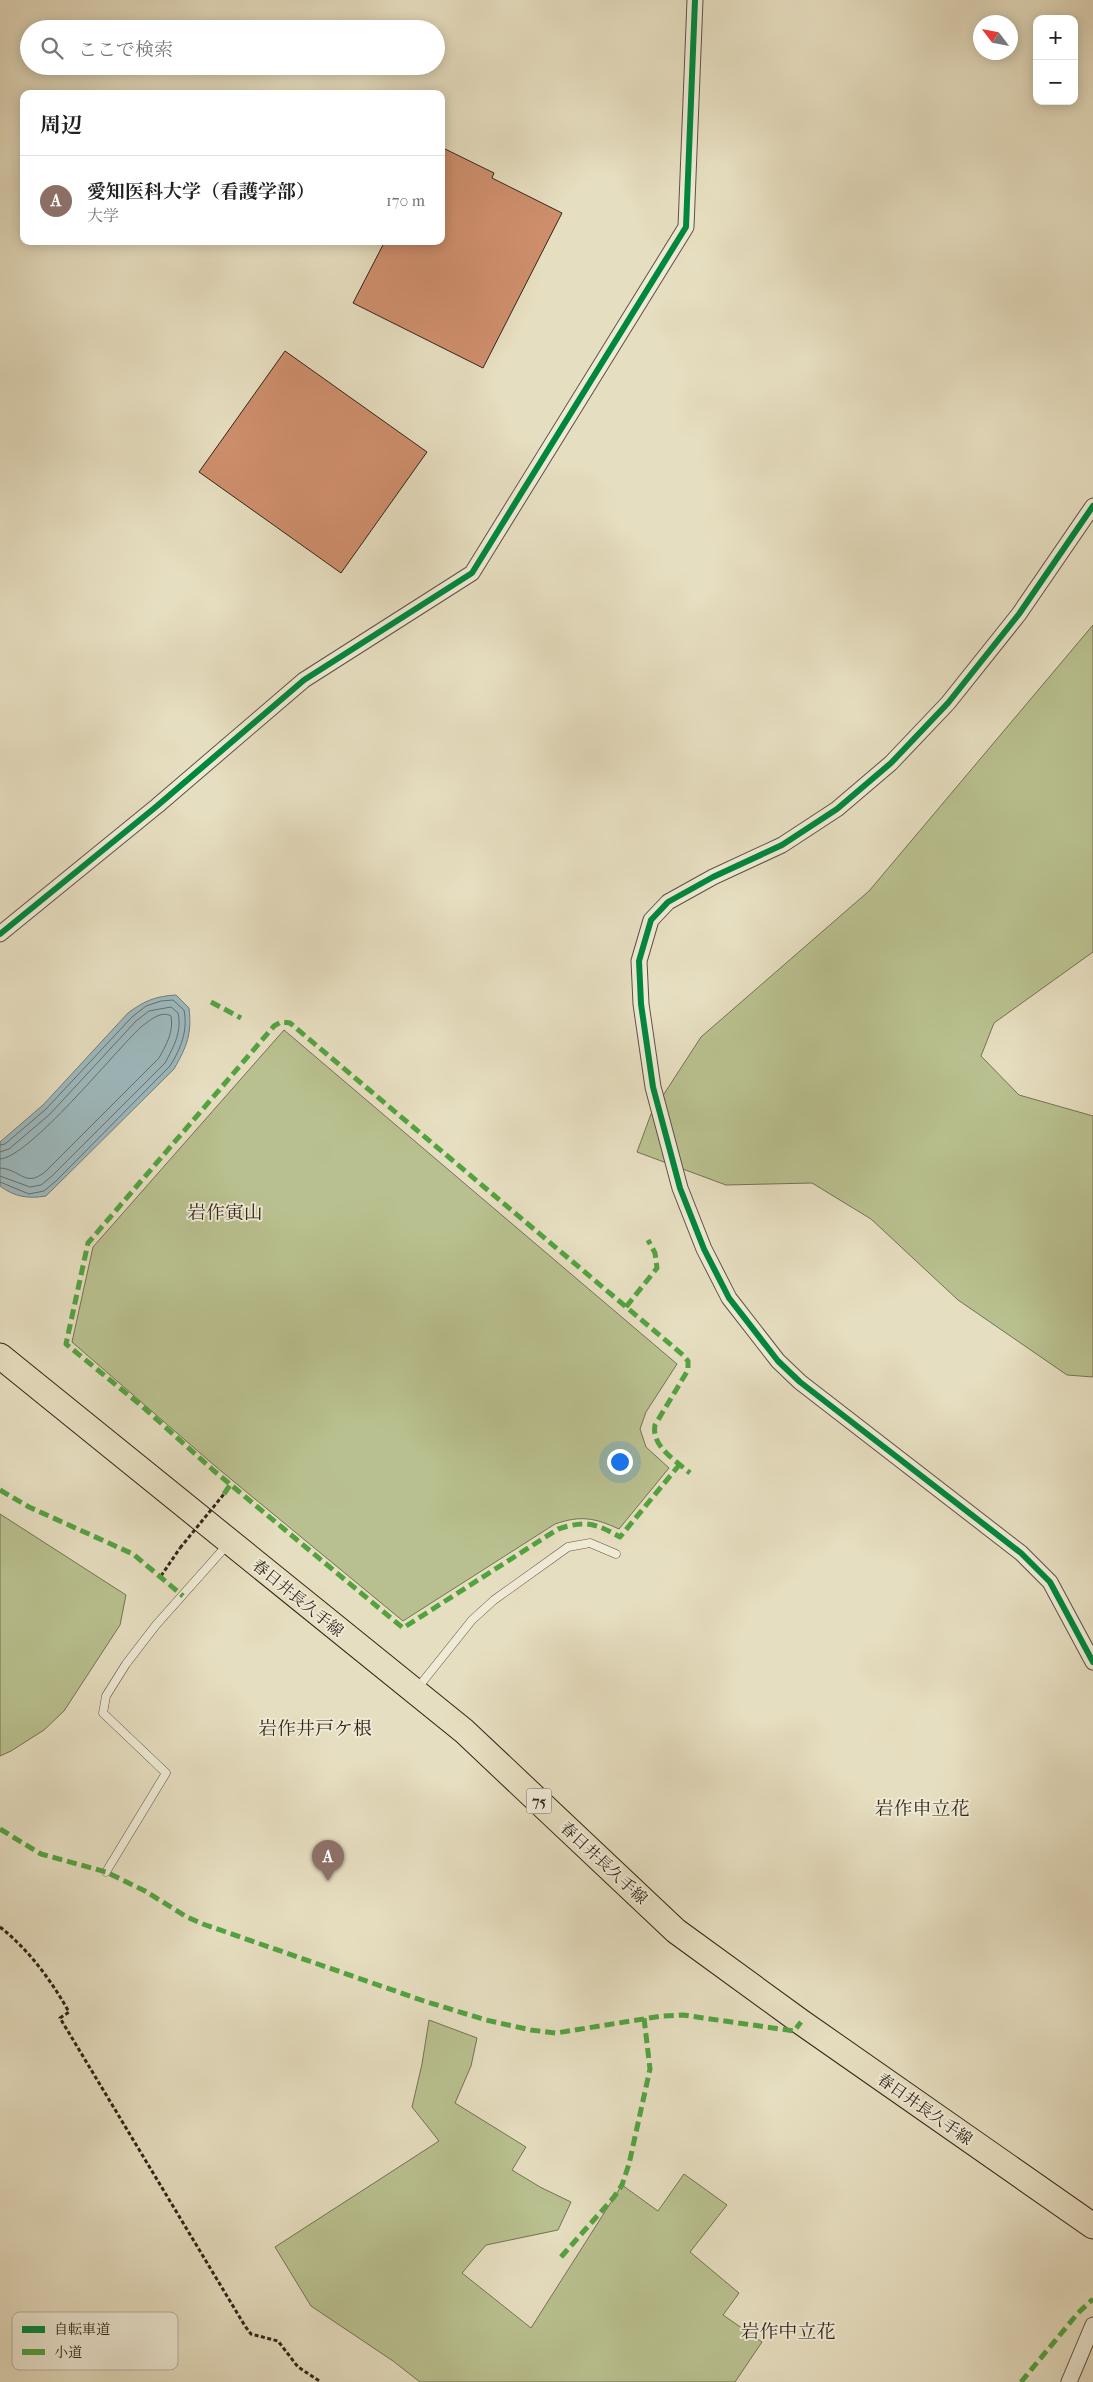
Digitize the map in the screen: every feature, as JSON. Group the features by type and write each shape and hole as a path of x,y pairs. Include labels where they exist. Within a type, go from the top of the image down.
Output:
{"main road":[{"name":"春日井長久手線","path":"0,1356 464,1731 676,1930 801,2022 1093,2226"}],"street":[{"path":"0,934 157,806 304,680 472,573 686,227 695,0"},
{"path":"1093,506 1013,621 948,703 891,763 837,809 782,845 713,877 668,902 651,920 638,961 641,1004 653,1086 680,1188 704,1249 729,1298 778,1361 800,1382 1021,1553 1050,1582 1093,1662"},
{"path":"1069,2382 1093,2325"}],"lane":[{"path":"106,1872 166,1773 103,1712 106,1696 126,1664 156,1625 229,1543"},
{"path":"415,1691 472,1620 494,1600 568,1546 590,1543 616,1554"}],"path":[{"path":"161,1576 180,1548 224,1494"},
{"path":"0,1926 31,1957 63,2001 69,2012 60,2018 245,2326 251,2334 278,2342 298,2367 321,2382"}],"green space":[{"path":"1093,625 1093,952 994,1023 981,1056 1019,1095 1093,1116 1093,1377 1067,1375 958,1300 871,1219 812,1183 726,1185 637,1152 651,1114 701,1037 869,891"},
{"path":"284,1030 677,1364 646,1412 640,1429 646,1447 669,1468 619,1529 603,1522 588,1519 573,1519 555,1524 403,1621 215,1466 72,1342 93,1247"},
{"path":"0,1514 126,1595 120,1625 64,1711 44,1730 0,1756"},
{"path":"429,2020 477,2038 471,2066 455,2103 526,2147 512,2170 540,2187 571,2202 558,2230 486,2245 462,2273 531,2328 622,2185 658,2211 684,2174 727,2205 690,2252 739,2293 723,2315 762,2342 735,2382 420,2382 393,2361 311,2306 275,2247 439,2141 412,2107 422,2064"}],"water":[{"path":"176,995 189,1008 190,1025 188,1040 174,1069 46,1196 22,1196 11,1193 0,1186 0,1142 43,1105 128,1013 150,1000"}],"building":[{"path":"445,149 494,173 492,178 562,213 483,368 353,303 383,245 445,245"},
{"path":"285,351 427,452 341,573 199,472"}],"marked path":[{"path":"211,1002 241,1018"},
{"path":"680,1464 620,1537 590,1524 576,1524 558,1529 403,1628 213,1470 143,1407 66,1344 88,1243 274,1026 281,1022 290,1023 683,1355 688,1361 688,1370 655,1425 655,1433 660,1446 665,1452 671,1458 678,1463 684,1468 690,1473"},
{"path":"626,1307 657,1268 655,1253 648,1240"},
{"path":"224,1494 230,1485"},
{"path":"0,1490 29,1507 133,1554 183,1596"},
{"path":"0,1829 41,1854 106,1872 145,1891 187,1917 203,1924 424,2001 486,2020 531,2030 556,2033 662,2016 683,2015 794,2031 801,2022"},
{"path":"561,2257 614,2197 622,2185 629,2164 650,2069 644,2018"},
{"path":"1021,2382 1078,2313 1093,2299"}],"cycle path":[{"path":"0,934 157,806 304,680 472,573 686,227 695,0"},
{"path":"1093,506 1019,614 948,703 891,763 837,809 782,845 713,877 668,902 651,920 639,961 641,1004 653,1087 680,1188 704,1249 729,1298 778,1361 800,1382 1021,1553 1050,1582 1093,1662"}],"place":[{"name":"愛知医科大学（看護学部）","path":"328,1881"}],"district":[{"name":"岩作寅山","path":"225,1213"},
{"name":"岩作井戸ケ根","path":"315,1729"},
{"name":"岩作申立花","path":"922,1809"},
{"name":"岩作中立花","path":"788,2332"}]}
